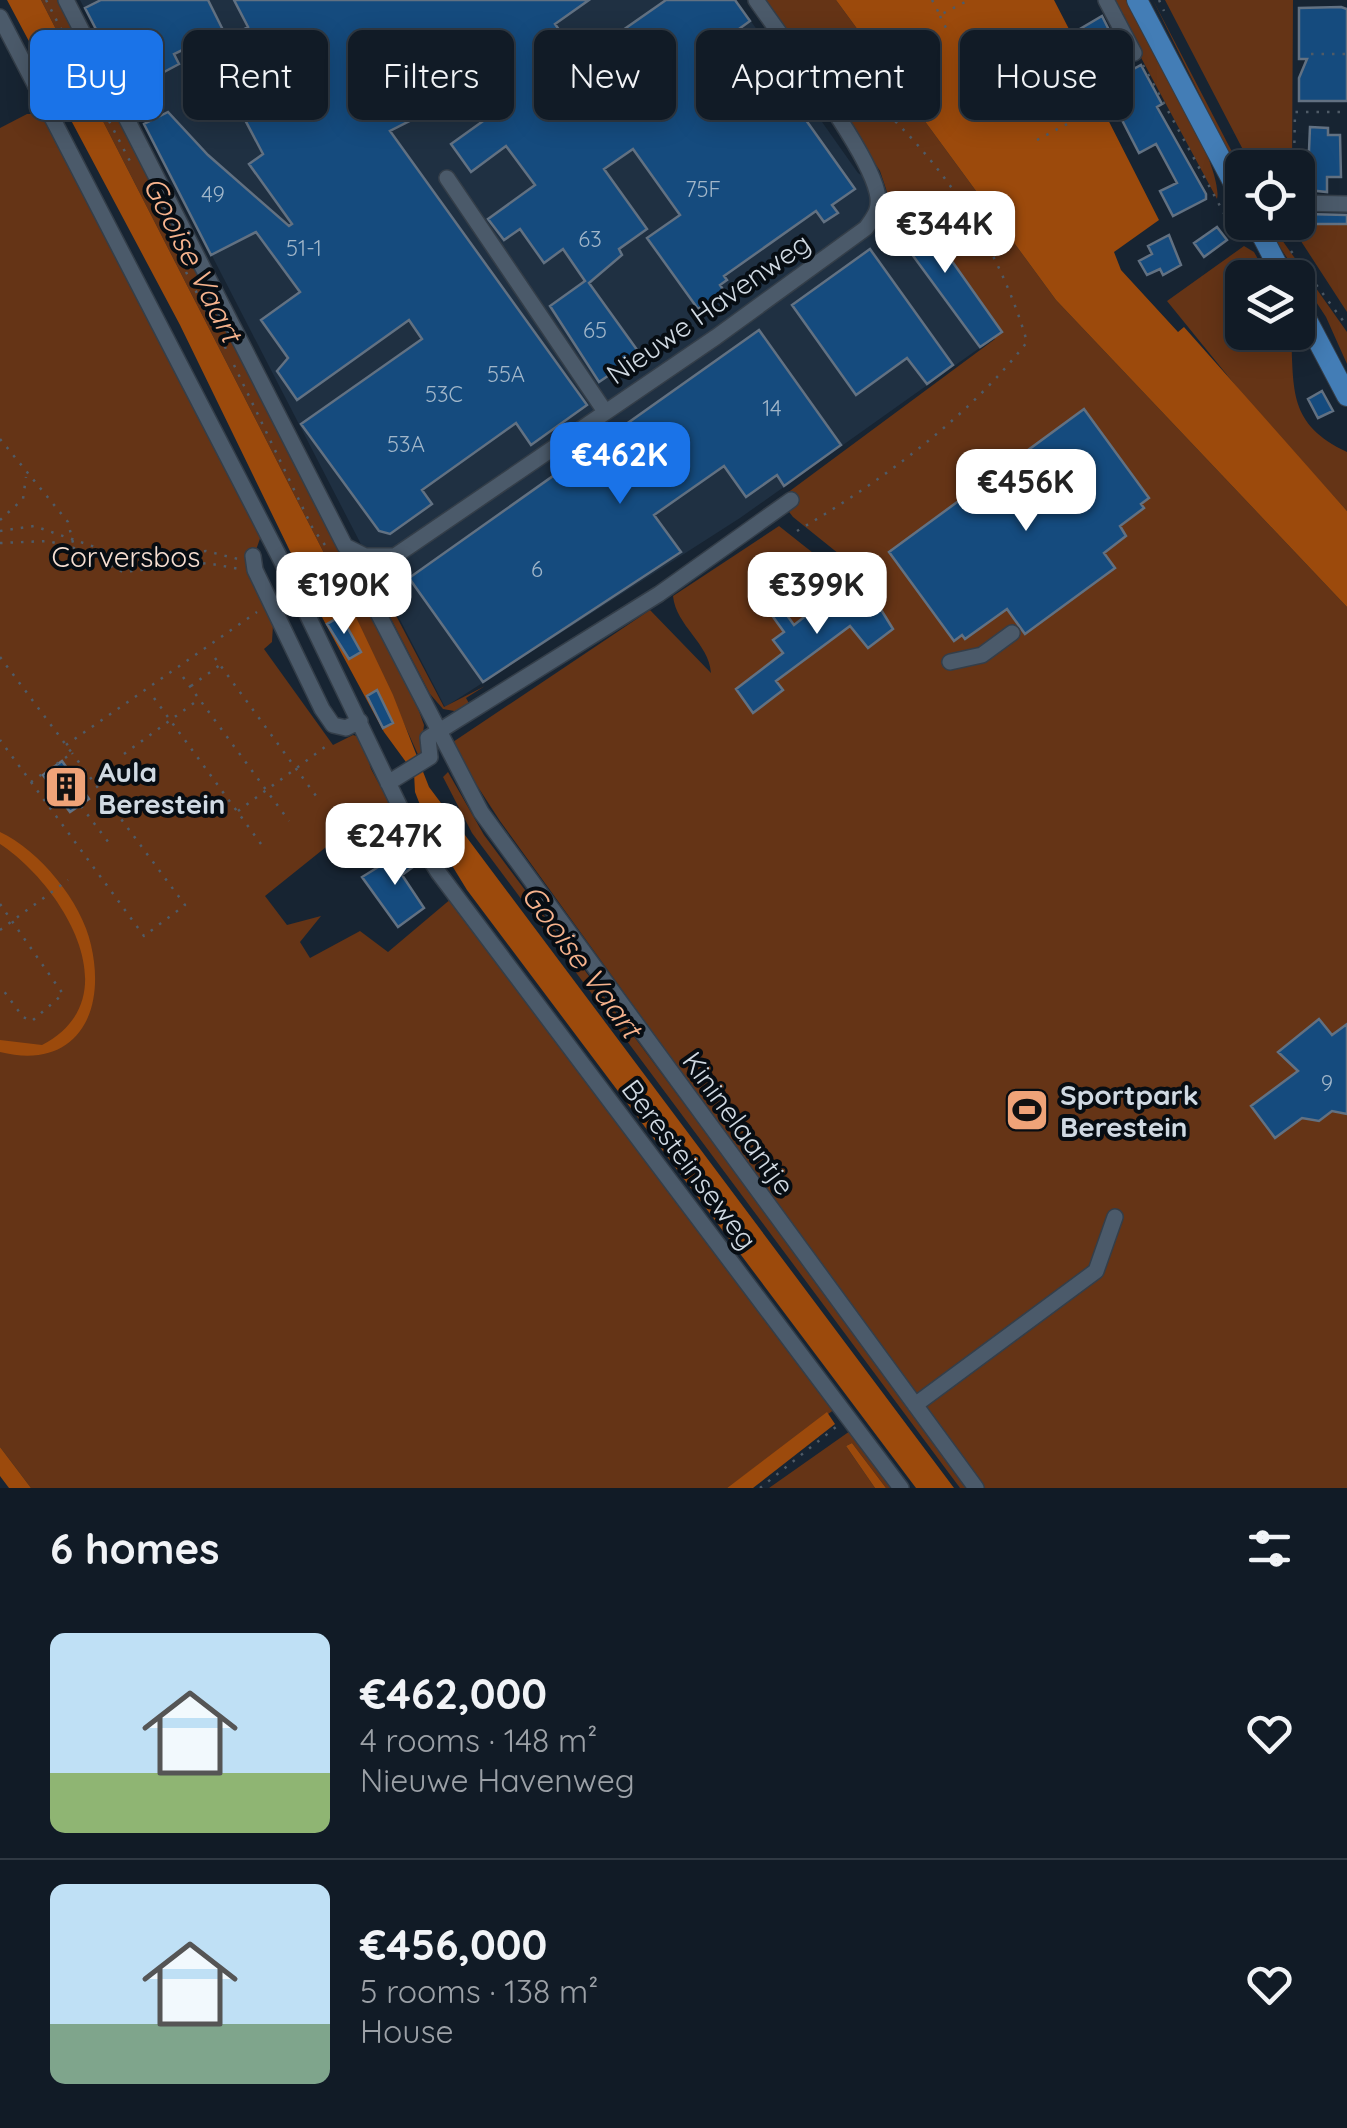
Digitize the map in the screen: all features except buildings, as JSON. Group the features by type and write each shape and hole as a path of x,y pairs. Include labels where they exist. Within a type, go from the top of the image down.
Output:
{"main road":[{"path":"1138,0 1225,166"},
{"path":"1315,335 1347,396"}],"street":[{"path":"66,0 345,546 365,556 364,584 439,730"},
{"name":"Nieuwe Havenweg","path":"756,0 777,30"},
{"path":"1106,0 1134,54"},
{"name":"Beresteinseweg","path":"0,17 281,560 388,783 438,872 901,1488"},
{"name":"Nieuwe Havenweg","path":"365,556 395,556 716,337 852,239 878,210 877,190 836,120"},
{"name":"Nieuwe Havenweg","path":"447,178 604,410"},
{"path":"1315,203 1347,204"},
{"path":"388,783 428,752 428,738 439,730 659,594 791,500"},
{"path":"281,560 254,563 272,606 333,725 346,728 360,722"},
{"path":"950,662 982,654 1012,633"},
{"name":"Kininelaantje","path":"439,730 481,812 976,1488"},
{"path":"915,1405 1096,1271 1115,1217"}],"path":[{"path":"932,0 949,34"},
{"path":"940,15 969,0"},
{"path":"1134,54 1225,216"},
{"path":"1311,54 1347,54"},
{"path":"1294,150 1294,112 1347,112"},
{"path":"796,531 853,498 964,410 1027,342 1019,313 977,225 897,120"},
{"path":"1037,140 1075,120"},
{"path":"1288,246 1347,326"},
{"path":"0,438 68,522 74,548"},
{"path":"0,520 24,500 26,474"},
{"path":"0,530 34,526 127,558 184,551 254,563"},
{"path":"0,543 48,541 74,548 123,572 207,563 254,563"},
{"path":"66,745 272,606"},
{"path":"0,658 185,905 144,936 0,740"},
{"path":"215,658 319,800"},
{"path":"190,687 220,665"},
{"path":"183,677 288,821"},
{"path":"154,698 261,844"},
{"path":"124,754 199,699"},
{"path":"237,812 326,747"},
{"path":"30,782 72,753"},
{"path":"82,806 112,848"},
{"path":"0,930 68,880"},
{"path":"0,904 63,994 58,1003 32,1021 23,1017 0,986"},
{"path":"760,1488 849,1418"}],"shaded area":[{"path":"7,0 41,0 56,30 30,30 30,43"},
{"path":"80,0 736,0 757,30 696,30 696,120 821,120 858,173 913,206 1002,332 740,518 445,707 142,120 163,120 163,30 95,30"},
{"path":"836,0 1054,0 1069,30 960,30 960,120 1108,120 1159,220 1114,252 1121,270 1178,332 1184,327 1347,511 1347,607 1056,300 924,120 940,120 940,30 858,30"},
{"path":"71,120 102,120 346,596 393,695 429,787 954,1488 916,1488 467,890 429,828 415,792 414,773 384,732 323,619 180,325"},
{"path":"0,832 29,851 57,879 78,912 91,945 95,970 89,1014 80,1031 49,1053 26,1056 0,1052 0,1040 42,1045 69,1025 82,999 85,971 78,942 64,913 23,862 0,844"},
{"path":"827,1412 835,1424 753,1488 727,1488"},
{"path":"852,1443 886,1488 875,1488 846,1446"},
{"path":"0,1447 31,1488 9,1488 0,1476"}],"green space":[{"path":"41,0 57,0 72,30 56,30"},
{"name":"Sportpark Berestein","path":"766,0 836,0 858,30 786,30"},
{"path":"1110,0 1128,0 1167,70 1209,159 1217,199 1133,43 1133,30 1126,30"},
{"path":"1153,0 1231,150 1227,150"},
{"path":"1165,0 1293,0 1292,150 1243,150"},
{"name":"Corversbos","path":"27,114 30,120 48,122 262,533 252,561 274,608 272,642 264,649 333,745 353,735 362,738 371,769 404,830 341,835 265,896 287,925 321,916 300,942 310,958 360,931 388,952 452,898 835,1409 727,1488 31,1488 0,1447 0,128"},
{"path":"102,120 119,120 411,689 424,725 420,759 346,596"},
{"name":"Sportpark Berestein","path":"846,120 924,120 1056,300 1347,607 1347,1488 982,1488 500,821 450,744 650,610 711,673 705,653 680,616 673,596 779,526 832,568 844,558 793,517 779,499 995,339 904,208 888,195 880,171"},
{"path":"1315,224 1347,224 1347,312 1315,260 1300,240 1315,240"},
{"path":"1275,240 1282,240 1296,260 1288,260"},
{"path":"1244,246 1254,252 1258,260 1225,260 1225,350 1292,350 1294,389 1304,417 1314,430 1347,452 1347,511 1253,407 1167,301"},
{"path":"1315,287 1347,332 1347,364 1315,300"},
{"path":"374,566 388,579 380,585 444,707 485,686 466,698 470,705 460,712 443,709 430,694 375,588"},
{"path":"448,772 484,835 970,1488 960,1488 472,833 443,777"},
{"path":"850,1431 894,1488 886,1488 852,1443 846,1446 875,1488 769,1488"}],"place":[{"name":"Aula Berestein","path":"66,787"},
{"name":"Sportpark Berestein","path":"1027,1110"}],"water label":[{"name":"Gooise Vaart","path":"193,259"},
{"name":"Gooise Vaart","path":"582,961"}]}
